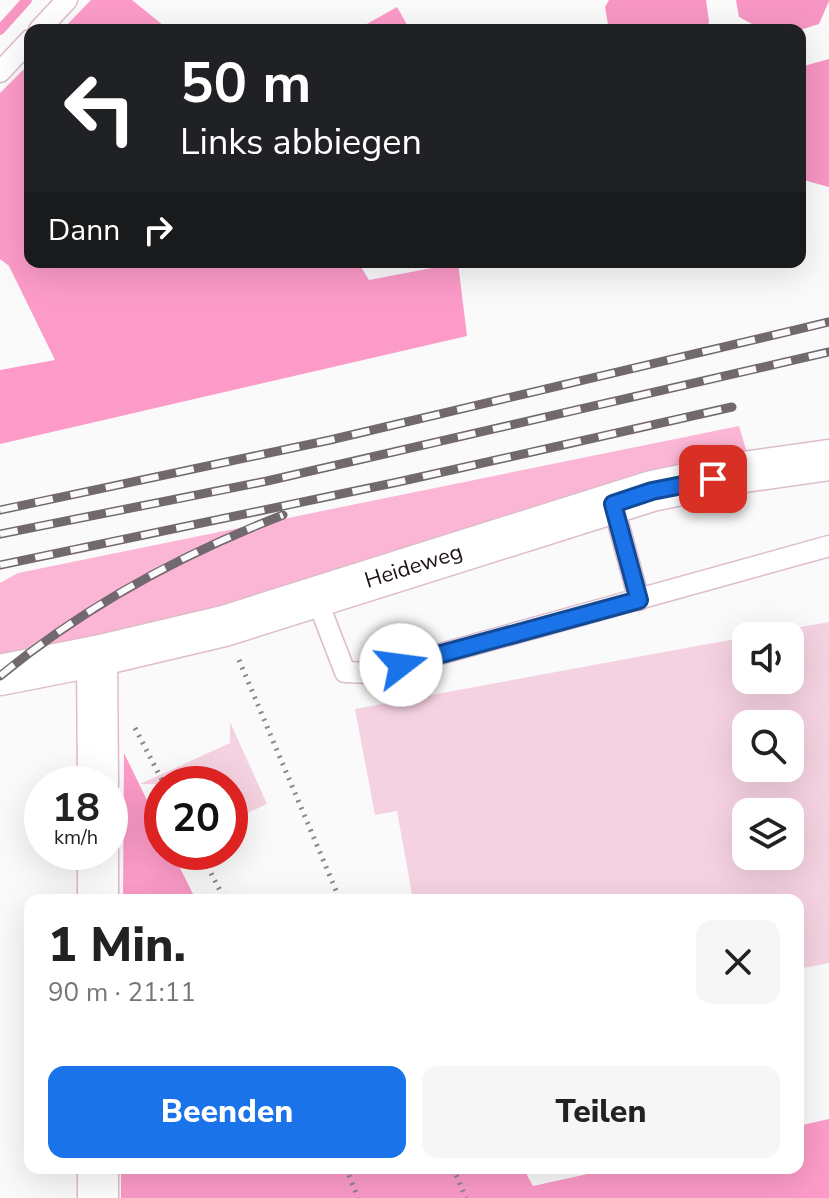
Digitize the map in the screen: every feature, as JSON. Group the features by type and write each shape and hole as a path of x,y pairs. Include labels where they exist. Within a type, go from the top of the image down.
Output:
{"street":[{"name":"Heideweg","path":"0,675 224,626 652,491 744,472 829,460"},
{"path":"97,656 98,766"},
{"path":"98,870 98,894"},
{"path":"98,1174 98,1198"}],"lane":[{"path":"45,24 67,0"},
{"path":"0,72 24,46"},
{"path":"613,504 639,600"},
{"path":"316,597 345,672 372,673 829,546"}],"path":[{"path":"224,626 337,894"},
{"path":"209,870 222,894"},
{"path":"348,1174 358,1198"},
{"path":"456,1174 466,1198"}],"shaded area":[{"path":"91,0 132,0 162,24 68,24"},
{"path":"609,0 706,0 709,22 608,24 605,7"},
{"path":"736,0 829,0 819,24 806,28 806,24 752,24 739,17"},
{"path":"397,7 407,24 367,24"},
{"path":"829,59 829,187 806,181 806,65"},
{"path":"24,69 24,268 362,268 369,280 432,268 459,268 467,336 0,444 0,370 55,360 9,266 0,259 0,93"},
{"path":"739,426 747,453 217,608 0,658 0,583 18,573"},
{"path":"124,753 144,794 144,870 181,870 193,894 123,894 123,870 128,870 128,766 124,766"},
{"path":"829,1119 829,1198 121,1198 121,1174 526,1174 533,1186 588,1174 804,1174 804,1125"}],"building":[{"path":"829,622 829,963 804,968 804,894 412,894 397,811 375,815 355,709 732,640 732,694 804,694 804,626"},
{"path":"230,722 267,804 248,813 248,766 180,766 230,743"}],"waterway":[{"path":"0,30 27,0"}],"railway":[{"path":"0,510 330,440 829,322"},
{"path":"0,534 267,481 829,352"},
{"path":"0,565 398,482 732,407"},
{"path":"0,676 66,627 135,584 207,547 283,515"}],"route":[{"path":"401,665 639,600 613,504 652,491 713,479"}]}
